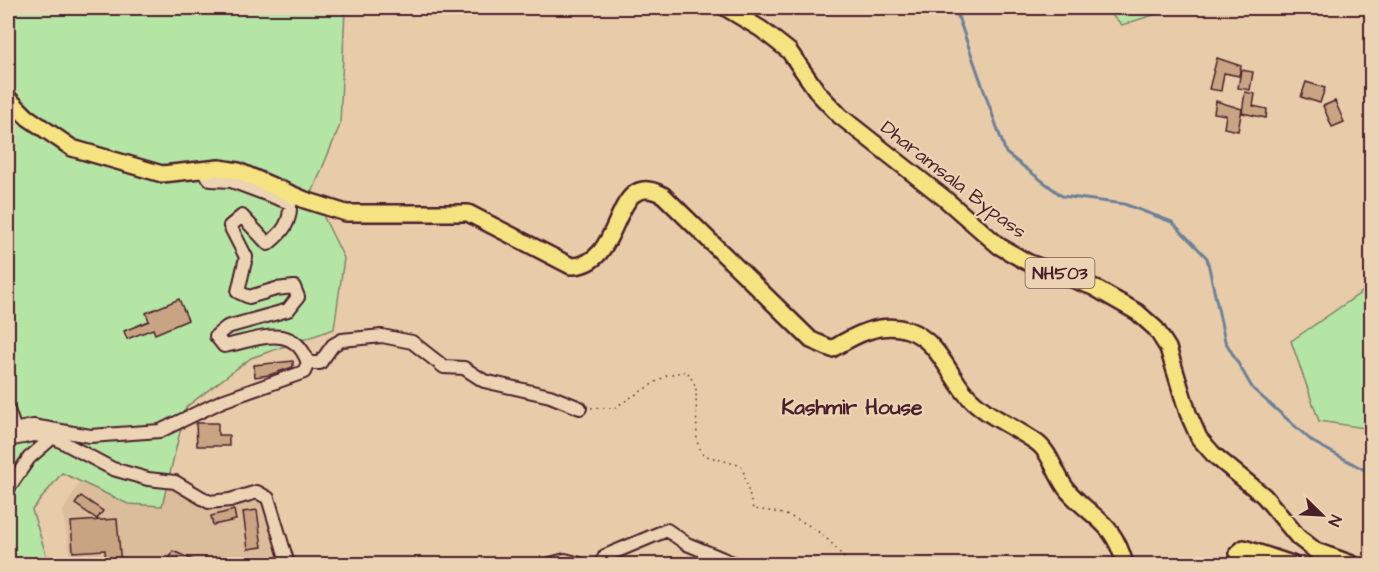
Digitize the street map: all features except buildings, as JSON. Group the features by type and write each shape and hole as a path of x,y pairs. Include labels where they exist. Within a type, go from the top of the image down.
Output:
{"main road":[{"name":"Dharamsala Bypass","path":"726,8 761,29 789,51 819,94 840,116 944,198 999,246 1027,261 1093,287 1137,312 1150,323 1168,348 1188,413 1199,438 1214,455 1264,496 1298,537 1316,551 1352,564"},
{"path":"8,98 27,117 72,148 162,174 219,168 238,171 305,200 346,213 468,213 571,266 582,266 593,261 613,232 624,204 633,194 644,189 654,190 663,195 811,340 832,349 878,326 908,330 930,342 965,393 987,413 1038,443 1068,491 1102,519 1119,543 1125,564"},
{"path":"1240,564 1238,553 1244,548 1292,564"}],"street":[{"path":"10,434 33,426 90,436 160,430 222,402 304,372 308,363 303,347 287,336 263,337 224,346 216,336 227,327 288,310 298,297 294,287 276,289 249,297 238,292 246,257 230,226 242,216 268,244 283,232 291,216 290,203 231,181 211,180 202,171"},
{"path":"308,363 320,363 333,345 342,340 382,336 412,342 444,367 464,368 484,381 550,396 580,408"},
{"path":"8,410 10,434"},
{"path":"10,434 52,437 112,469 148,479 175,482 209,502 230,500 257,492 268,498 288,564"},
{"path":"8,489 29,458 52,437"},
{"path":"601,564 605,556 667,530 687,544 735,564"},
{"path":"550,564 565,560 580,564"}],"path":[{"path":"580,408 614,408 667,375 687,370 696,387 696,442 703,455 742,465 753,509 781,514 807,524 833,542 848,564"}],"shaded area":[{"path":"89,466 131,481 182,491 203,509 256,500 276,506 282,564 96,564 93,556 70,556 63,511"}],"green space":[{"path":"8,8 345,8 340,125 312,193 344,258 334,329 251,358 186,407 162,506 128,504 62,473 32,510 49,564 8,564"},
{"path":"1105,8 1175,8 1122,25"},
{"path":"1371,286 1371,429 1319,421 1291,341"}],"waterway":[{"path":"955,8 1006,153 1062,196 1124,204 1172,222 1207,258 1225,341 1253,389 1313,442 1372,474"}],"district":[{"name":"Kashmir House","path":"852,407"}]}
